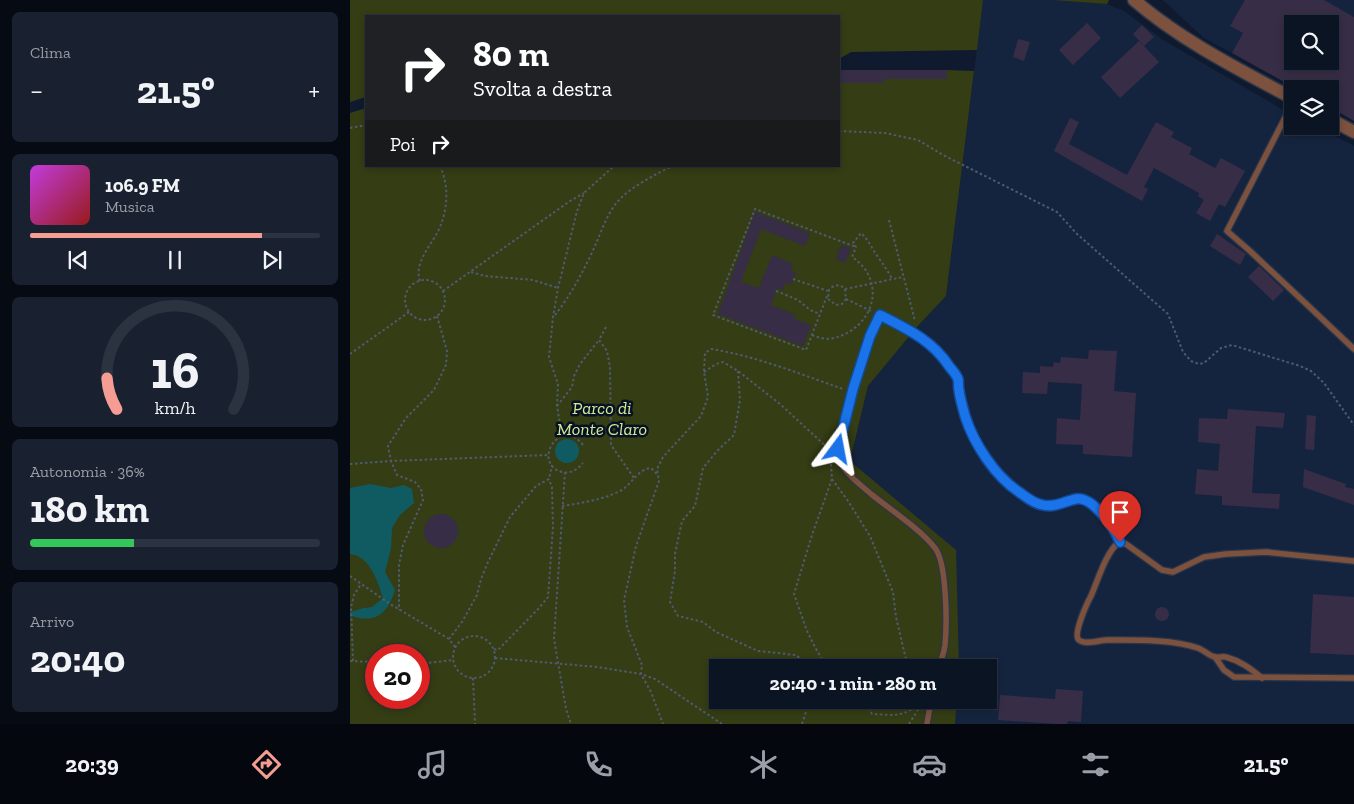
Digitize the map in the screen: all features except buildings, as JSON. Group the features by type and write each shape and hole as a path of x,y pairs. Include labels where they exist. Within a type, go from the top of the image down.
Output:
{"street":[{"path":"1134,0 1201,48 1284,94"},
{"path":"1339,124 1354,132"}],"lane":[{"path":"1284,120 1227,232 1250,250 1354,349"},
{"path":"941,659 944,647 946,615 941,558 935,548 922,535 857,482 846,471 840,461 838,449 852,392 870,336 880,315 913,332 934,346 948,363 958,379 959,391 970,428 987,458 1008,484 1033,502 1042,505 1054,506 1084,499 1109,523 1120,542 1126,544 1162,570 1174,572 1204,557 1266,552 1354,561"},
{"path":"1120,542 1108,558 1077,631 1077,636 1083,642 1148,640 1198,648 1215,657 1224,670 1234,677 1354,678"},
{"path":"1215,657 1225,657 1245,664 1262,678"},
{"path":"927,724 930,709"}],"path":[{"path":"350,128 365,125"},
{"path":"840,131 885,133 912,138 1057,212 1077,234 1168,314 1183,352 1191,361 1199,364 1204,363 1221,348 1232,345 1300,366 1311,371 1324,383 1354,425"},
{"path":"420,281 419,268 422,258 440,227 446,208 444,176 440,167"},
{"path":"443,291 584,193 613,167"},
{"path":"553,317 563,305 581,273 616,204 630,191 670,167"},
{"path":"562,436 557,406 558,384 549,357 558,288 577,211 584,193"},
{"path":"856,247 755,208 713,314 806,350 831,287 837,285 846,290 872,282 903,277"},
{"path":"889,220 915,322"},
{"path":"856,247 853,243 861,233 872,246 876,256 885,266 892,279"},
{"path":"812,336 822,339 834,339 851,331 870,310 873,301 872,282 865,269 852,256 856,247"},
{"path":"471,272 485,276 533,280 558,288"},
{"path":"793,278 828,291"},
{"path":"420,281 434,282 443,291 444,307 437,316 426,320 419,319 409,312 406,306 406,293 414,283 420,281"},
{"path":"827,296 830,302 836,305 842,304 846,299 846,290"},
{"path":"776,291 798,300 810,310 820,314"},
{"path":"846,299 880,315"},
{"path":"350,354 409,312"},
{"path":"399,610 399,565 403,545 423,500 421,490 414,482 397,475 391,461 388,446 406,418 434,390 446,365 447,352 437,316"},
{"path":"557,406 572,387 574,376 580,364 600,340 606,327"},
{"path":"600,340 607,352 610,367 611,445 634,478"},
{"path":"663,724 652,692 641,674 642,665 627,627 624,600 636,546 659,482 657,470 663,457 701,416 708,397 704,372 705,353 711,349 730,352 852,392"},
{"path":"704,372 723,362 738,371 780,404 830,449 832,479 794,594 807,631 822,659"},
{"path":"738,371 740,400 734,436 718,450 703,468 695,506 682,521 675,554 675,571 670,602 678,616 703,622 716,632 758,651 796,655 801,659"},
{"path":"494,649 498,650 548,597 553,528 552,487 549,479 552,466 548,454 552,443 562,436 574,437 583,445"},
{"path":"350,464 548,454"},
{"path":"552,466 557,470 565,472 574,471 583,463"},
{"path":"562,506 595,501 622,490 644,469 651,468 658,475"},
{"path":"565,472 554,639 566,709 571,724"},
{"path":"449,639 478,595 488,562 510,517 536,486 549,479"},
{"path":"832,479 848,500 870,536 893,592 896,617 906,659"},
{"path":"350,576 399,610 449,639 455,647"},
{"path":"361,584 352,602 351,661 365,662"},
{"path":"478,636 490,643 494,649 495,658 491,669 480,678 466,677 460,673 453,660 455,647 465,637 478,636"},
{"path":"495,658 598,667 641,674 655,679 722,724"},
{"path":"430,663 453,660"},
{"path":"473,678 475,724"},
{"path":"802,724 807,709"},
{"path":"868,709 872,714 901,715 914,709"},
{"path":"909,724 918,709"}],"shaded area":[{"path":"983,0 1051,0 1107,4 1124,11 1163,40 1284,110 1284,135 1333,135 1354,146 1354,724 955,724 956,709 997,709 997,659 956,659 850,461 868,386 917,327 946,296"},
{"path":"1163,0 1354,0 1354,121 1339,112 1339,80 1306,80 1232,53 1204,38"},
{"path":"567,439 572,440 578,446 578,456 572,462 567,463 562,462 556,456 555,451 556,446 562,440"},
{"path":"370,484 391,488 404,485 412,489 414,503 400,515 392,528 391,548 385,572 395,590 389,605 380,615 368,619 352,616 350,618 350,612 372,607 383,598 376,578 368,565 363,559 350,554 350,488"}],"green space":[{"path":"350,0 983,0 977,50 851,52 840,58 840,15 365,15 365,97 350,102"},
{"path":"1051,0 1109,0 1107,4"},
{"name":"Parco di Monte Claro","path":"947,70 974,71 946,296 917,327 868,386 850,461 956,550 959,659 709,659 709,709 956,709 955,724 350,724 350,113 365,108 365,167 840,167 840,83 883,83 884,79 947,79"}],"route":[{"path":"838,449 853,389 874,325 880,315 913,332 934,346 948,363 958,379 959,391 970,428 987,458 1008,484 1033,502 1042,505 1054,506 1084,499 1109,523 1120,542"}]}
